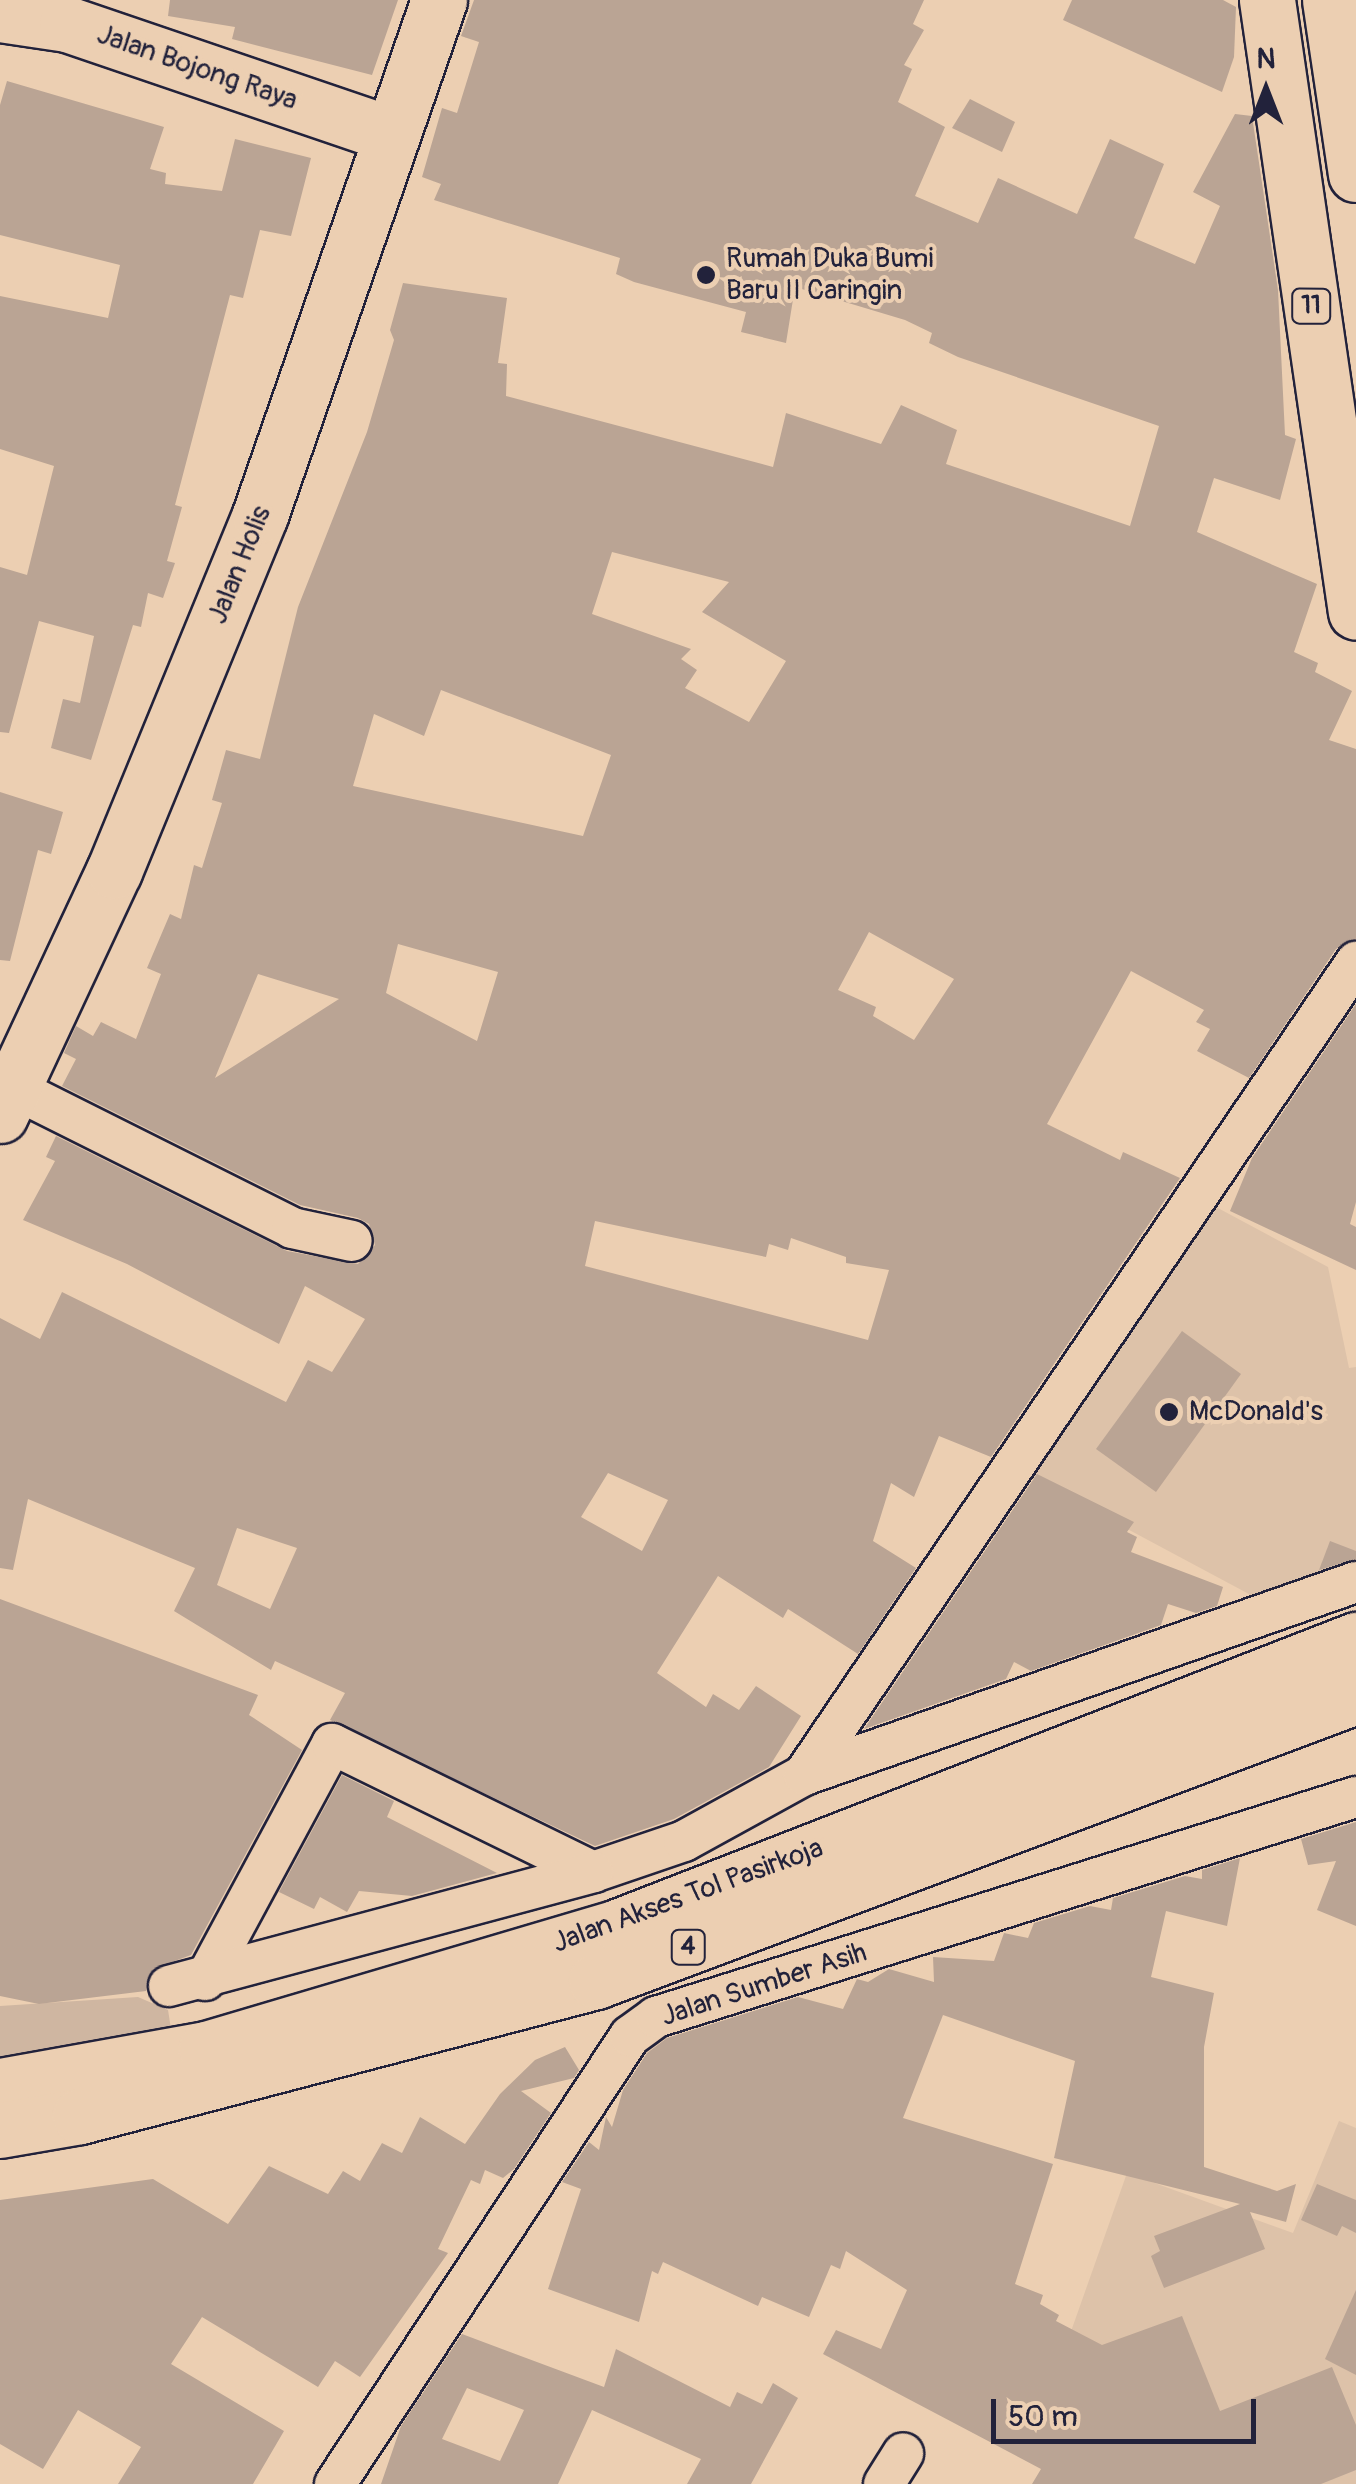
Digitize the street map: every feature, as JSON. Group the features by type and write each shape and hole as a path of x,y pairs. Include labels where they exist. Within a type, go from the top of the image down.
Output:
{"main road":[{"name":"Jalan Holis","path":"7,1101 114,871 260,515 439,0"},
{"name":"11","path":"1267,0 1356,612"},
{"path":"1330,0 1356,174"},
{"name":"Jalan Bojong Raya","path":"0,14 67,24 391,134"},
{"path":"1256,1676 1356,1616"},
{"name":"Jalan Akses Tol Pasirkoja","path":"0,2086 206,2049 620,1926 1356,1640"},
{"name":"Jalan Akses Tol Pasirkoja","path":"0,2130 80,2116 596,1982 1356,1697"}],"street":[{"path":"804,1774 1356,962"},
{"path":"7,1101 292,1228 352,1241"},
{"path":"593,1872 332,1744 187,1983 593,1872 684,1840 804,1774 1356,1582"},
{"name":"Jalan Sumber Asih","path":"334,2484 630,2036 656,2017 1356,1797"}],"shaded area":[{"path":"1216,1207 1328,1267 1349,1368 1356,1367 1356,1568 1262,1601 1032,1478"},
{"path":"138,1997 168,2010 171,2029 0,2065 0,2006"},
{"path":"1339,2121 1356,2128 1356,2484 1163,2484 1034,2436 1127,2173 1293,2233"}],"building":[{"path":"170,0 398,0 372,75 232,39 235,27 168,16"},
{"path":"474,0 924,0 913,24 924,30 904,65 912,69 898,102 945,127 915,196 978,223 998,178 1077,214 1110,139 1164,164 1134,238 1195,264 1220,206 1193,192 1235,114 1252,116 1278,290 1285,435 1296,439 1280,500 1214,478 1197,532 1317,584 1294,652 1318,663 1315,672 1352,691 1329,740 1356,749 1356,939 1336,949 1249,1078 1197,1051 1210,1029 1196,1022 1204,1010 1131,971 1047,1124 1120,1160 1123,1152 1180,1178 991,1457 939,1436 914,1497 891,1483 873,1541 916,1568 858,1654 788,1609 783,1618 718,1576 657,1673 706,1707 713,1694 739,1710 756,1686 801,1716 769,1767 674,1819 595,1846 330,1720 345,1693 275,1661 271,1670 174,1611 195,1568 28,1499 13,1570 0,1568 0,1318 40,1339 62,1292 286,1402 308,1360 332,1372 365,1319 305,1286 279,1344 127,1264 23,1220 55,1161 46,1157 56,1136 287,1251 358,1264 375,1245 369,1224 358,1218 300,1205 62,1086 76,1059 64,1053 76,1026 93,1036 101,1022 136,1039 161,974 147,968 170,914 181,919 194,865 202,868 222,803 212,800 226,750 260,759 298,607 367,432 394,340 390,330 403,283 507,298 498,363 507,364 506,396 773,467 786,413 881,444 901,405 957,430 946,464 1130,526 1159,426 958,357 929,343 932,333 905,320 795,287 786,343 741,332 746,312 634,282 616,274 620,258 434,200 441,184 422,177 442,108 457,113 479,42 461,36","holes":["612,552 729,582 702,612 786,661 749,722 685,688 697,670 681,659 691,649 592,614","441,690 611,755 583,836 353,786 374,714 424,736","869,932 954,979 914,1040 873,1016 876,1007 838,990","398,944 498,972 477,1041 386,993","258,974 339,999 215,1078","595,1221 766,1257 769,1244 788,1250 791,1238 846,1257 846,1263 889,1270 868,1340 585,1266","608,1473 668,1500 642,1551 581,1517","237,1528 297,1548 270,1609 217,1585"]},
{"path":"1072,0 1223,0 1236,7 1234,57 1222,92 1063,20"},
{"path":"7,81 164,127 150,169 166,173 165,184 222,191 235,139 311,158 291,236 260,230 243,298 230,295 175,505 182,507 167,561 175,563 163,598 148,593 141,627 133,625 91,760 51,748 63,699 80,703 94,636 39,621 9,733 0,732 0,567 27,575 54,466 0,449 0,296 108,318 120,265 0,235 0,105"},
{"path":"970,99 1015,122 1002,152 952,128"},
{"path":"0,792 63,812 51,854 38,850 10,961 0,960"},
{"path":"1356,1004 1356,1202 1350,1224 1356,1227 1356,1270 1230,1211 1252,1158"},
{"name":"McDonald's","path":"1182,1331 1241,1374 1156,1492 1096,1449"},
{"path":"1037,1474 1134,1522 1127,1532 1137,1537 1131,1552 1223,1587 1217,1606 1196,1613 1168,1604 1161,1625 1031,1671 1014,1662 1006,1679 864,1729"},
{"path":"1330,1541 1356,1551 1356,1559 1319,1570"},
{"path":"0,1599 258,1695 249,1715 302,1750 191,1955 153,1969 146,1991 39,2004 0,1996"},
{"path":"342,1775 394,1801 387,1817 497,1873 412,1896 359,1891 347,1912 320,1897 314,1909 279,1892"},
{"path":"1356,1822 1356,1926 1317,1910 1336,1861 1308,1865 1301,1839"},
{"path":"1240,1858 1227,1926 1166,1911 1151,1977 1214,1993 1204,2047 1204,2167 1277,2191 1296,2184 1286,2222 1250,2212 1265,2249 1164,2288 1151,2256 1160,2251 1154,2236 1240,2204 1054,2158 1075,2061 943,2015 903,2118 1053,2164 1015,2284 1043,2295 1040,2304 1059,2315 1056,2321 1102,2345 1182,2316 1220,2411 1332,2367 1356,2425 1356,2470 1321,2484 1032,2484 1041,2469 823,2354 836,2330 881,2349 907,2290 846,2251 840,2269 831,2265 809,2317 762,2297 758,2306 663,2262 658,2274 652,2271 639,2322 548,2289 581,2189 562,2182 589,2142 599,2150 606,2117 612,2127 623,2090 647,2053 667,2038 798,1997 843,2009 857,1979 868,1982 889,1969 934,1982 933,1957 994,1961 1004,1933 1028,1938 1034,1923 1090,1906 1111,1910 1113,1898 1185,1876 1202,1879 1202,1870"},
{"path":"565,2047 579,2070 574,2078 521,2091 551,2113 514,2169 503,2178 485,2170 480,2184 471,2180 438,2249 448,2253 360,2377 335,2361 318,2387 202,2317 171,2364 284,2431 253,2484 118,2484 141,2447 78,2410 43,2469 0,2444 0,2200 153,2179 228,2224 269,2166 328,2194 343,2171 360,2181 382,2143 402,2153 420,2117 465,2144 500,2094 535,2060"},
{"path":"1317,2184 1356,2200 1356,2233 1342,2226 1337,2236 1301,2220"},
{"path":"1356,2290 1356,2375 1325,2359"},
{"path":"462,2334 604,2387 616,2349 730,2407 737,2392 762,2404 773,2383 798,2398 751,2484 687,2484 701,2459 592,2410 558,2484 381,2484 401,2426","holes":["467,2388 524,2410 500,2461 442,2439"]}],"place":[{"name":"Rumah Duka Bumi Baru II Caringin","path":"706,275"},
{"name":"McDonald's","path":"1169,1412"}]}
